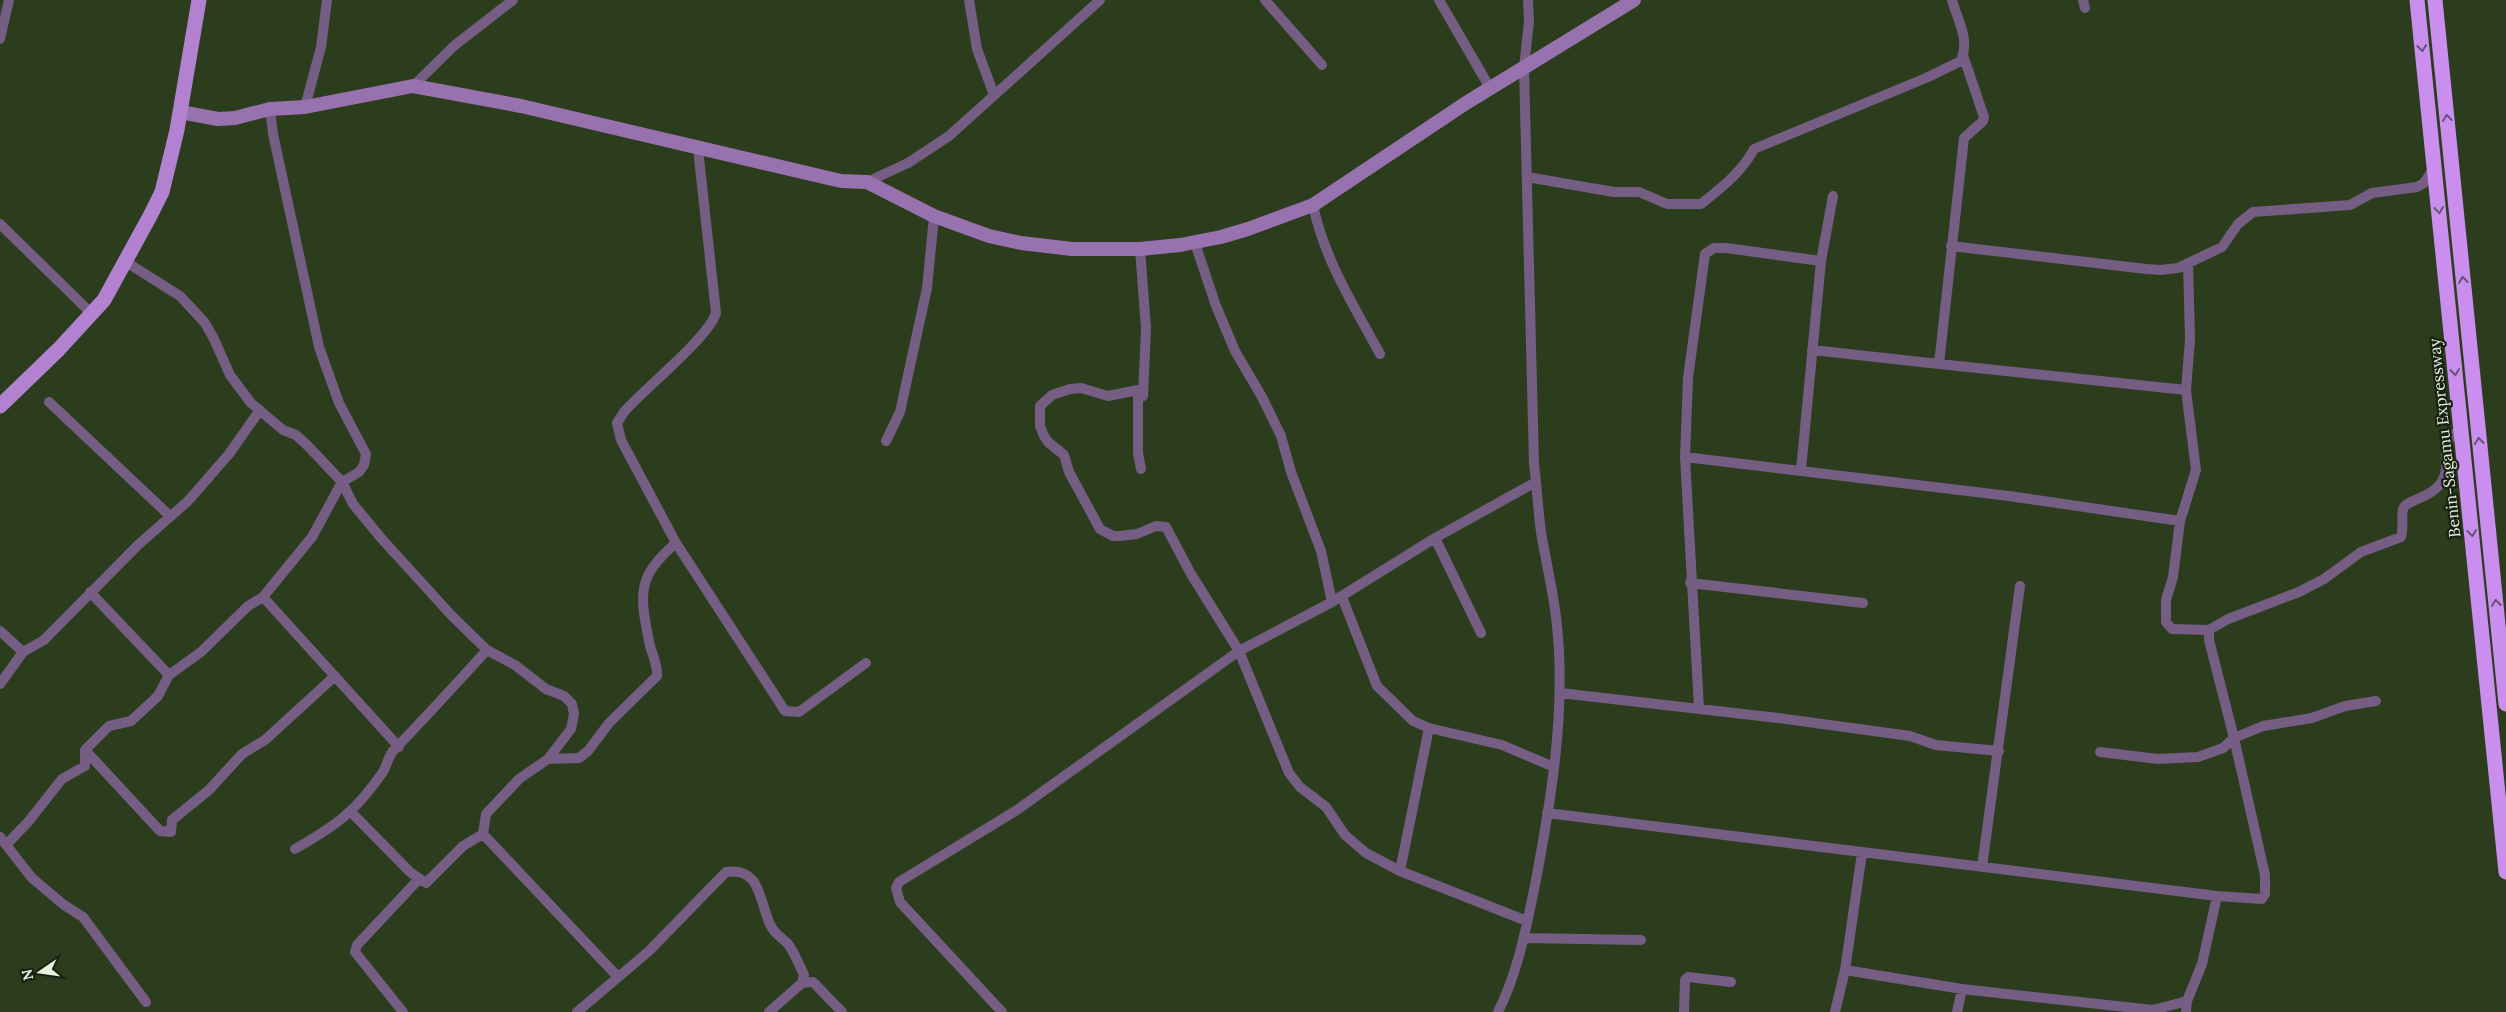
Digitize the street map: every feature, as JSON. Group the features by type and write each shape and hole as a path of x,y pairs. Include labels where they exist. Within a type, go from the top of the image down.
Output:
{"highway":[{"name":"Benin-Sagamu Expressway","path":"2417,0 2506,872"},
{"path":"2435,0 2506,704"}],"main road":[{"path":"0,406 104,300 162,192 180,112 199,0"}],"street":[{"path":"0,39 9,0"},
{"path":"306,107 320,47 327,0"},
{"path":"413,86 455,45 513,0"},
{"path":"969,0 977,49 994,95"},
{"path":"867,182 908,163 949,136 1100,0"},
{"path":"1264,0 1322,65"},
{"path":"1439,0 1490,88"},
{"path":"1498,1012 1507,993 1528,921 1554,767 1560,693 1557,625 1541,529 1536,482 1529,330 1524,68 1529,21 1528,0"},
{"path":"180,112 218,119 235,118 270,109 306,107 413,86 522,106 698,149 841,181 867,182 934,216 989,236 1021,243 1072,249 1140,249 1195,242 1248,229 1313,205 1490,88 1634,0"},
{"path":"1527,176 1614,192 1639,192 1667,204 1701,204 1730,180 1749,158 1754,149 1961,61 1964,34 1952,0"},
{"path":"1939,364 1964,138 1983,122 1984,117 1963,55"},
{"path":"146,1002 83,917 64,905 32,878 3,841 28,822 62,779 85,766 85,750 109,726 131,721 158,696 169,675 201,652 248,606 263,597 312,538 342,482 359,472 364,465 366,454 339,403 319,347 273,134 270,109"},
{"path":"698,149 714,289 714,318 681,356 629,406 617,423 621,440 676,543 785,711 799,712 866,663"},
{"path":"1951,246 2161,270 2178,268 2222,247 2238,224 2253,212 2350,205 2372,193 2417,187 2424,183 2434,168"},
{"path":"1801,470 1821,261 1833,196"},
{"path":"1313,205 1318,227 1332,262 1380,354"},
{"path":"886,441 900,412 927,288 934,216"},
{"path":"0,224 92,314"},
{"path":"1195,242 1216,306 1231,342 1281,436 1294,479 1321,551 1332,602"},
{"path":"1699,708 1690,583 1685,457 1688,378 1704,254 1714,248 1726,248 1821,261"},
{"path":"1138,390 1143,396 1146,328 1140,249"},
{"path":"126,262 180,296 194,311 214,339 230,375 251,403 283,430 296,435 342,482 353,504 425,589 487,650 515,665 546,689 564,696 572,704 574,714 571,729 548,759 519,779 500,797 486,814 483,834"},
{"path":"2188,263 2190,339 2186,390 2196,470 2180,520 2173,577 2166,600 2166,622 2172,629 2209,630 2228,619 2299,592 2324,579 2361,552 2401,537 2403,509 2407,504 2431,494 2439,487 2445,474 2446,443 2450,436 2461,429"},
{"path":"1812,350 2186,390"},
{"path":"1138,390 1108,396 1080,388 1052,395 1040,406 1040,426 1044,436 1064,455 1071,477 1103,532 1112,536 1127,536 1156,526 1166,527 1191,574 1239,651 1289,773 1300,787 1326,807 1354,844 1400,871 1528,921"},
{"path":"1138,390 1138,452 1141,470"},
{"path":"49,402 170,516"},
{"path":"0,684 23,652 44,640 90,592 205,483 260,410"},
{"path":"1685,457 2008,496 2180,520"},
{"path":"1002,1012 900,902 896,888 898,882 1017,810 1239,651 1332,602 1435,538 1536,482"},
{"path":"1435,538 1480,633"},
{"path":"548,759 579,758 588,751 609,723 657,676 646,626 644,586 650,568 676,543"},
{"path":"1690,583 1863,603"},
{"path":"1982,867 2020,586"},
{"path":"90,592 169,675"},
{"path":"1342,596 1377,686 1413,721 1429,728 1502,745 1554,767"},
{"path":"263,597 399,747"},
{"path":"1547,813 2217,896 2254,900 2262,899 2266,894 2265,875 2234,738 2209,640 2209,630"},
{"path":"0,631 23,652"},
{"path":"295,849 334,827 352,812 384,770 388,758 487,650"},
{"path":"85,750 160,831 171,832 172,820 210,790 242,754 265,740 335,676"},
{"path":"1560,693 1699,708 1910,736 1943,746 1999,751"},
{"path":"2100,752 2180,760 2210,754 2223,748 2234,738 2263,726 2312,718 2345,706 2376,701"},
{"path":"1400,871 1429,728"},
{"path":"352,812 419,879 426,882 463,846 483,834"},
{"path":"483,834 618,977"},
{"path":"1835,1012 1845,970 1862,853"},
{"path":"577,1012 649,951 726,872 735,871 748,874 756,885 774,932 790,946 804,975 802,983 769,1012"},
{"path":"403,1012 355,952 357,946 419,879"},
{"path":"2186,1012 2187,1001 2202,964 2217,896"},
{"path":"1524,938 1641,940"},
{"path":"1845,970 1962,989 2153,1010 2187,1001"},
{"path":"1684,1012 1685,980 1688,977 1731,982"},
{"path":"802,983 813,982 842,1012"},
{"path":"1957,1012 1962,989"}]}
